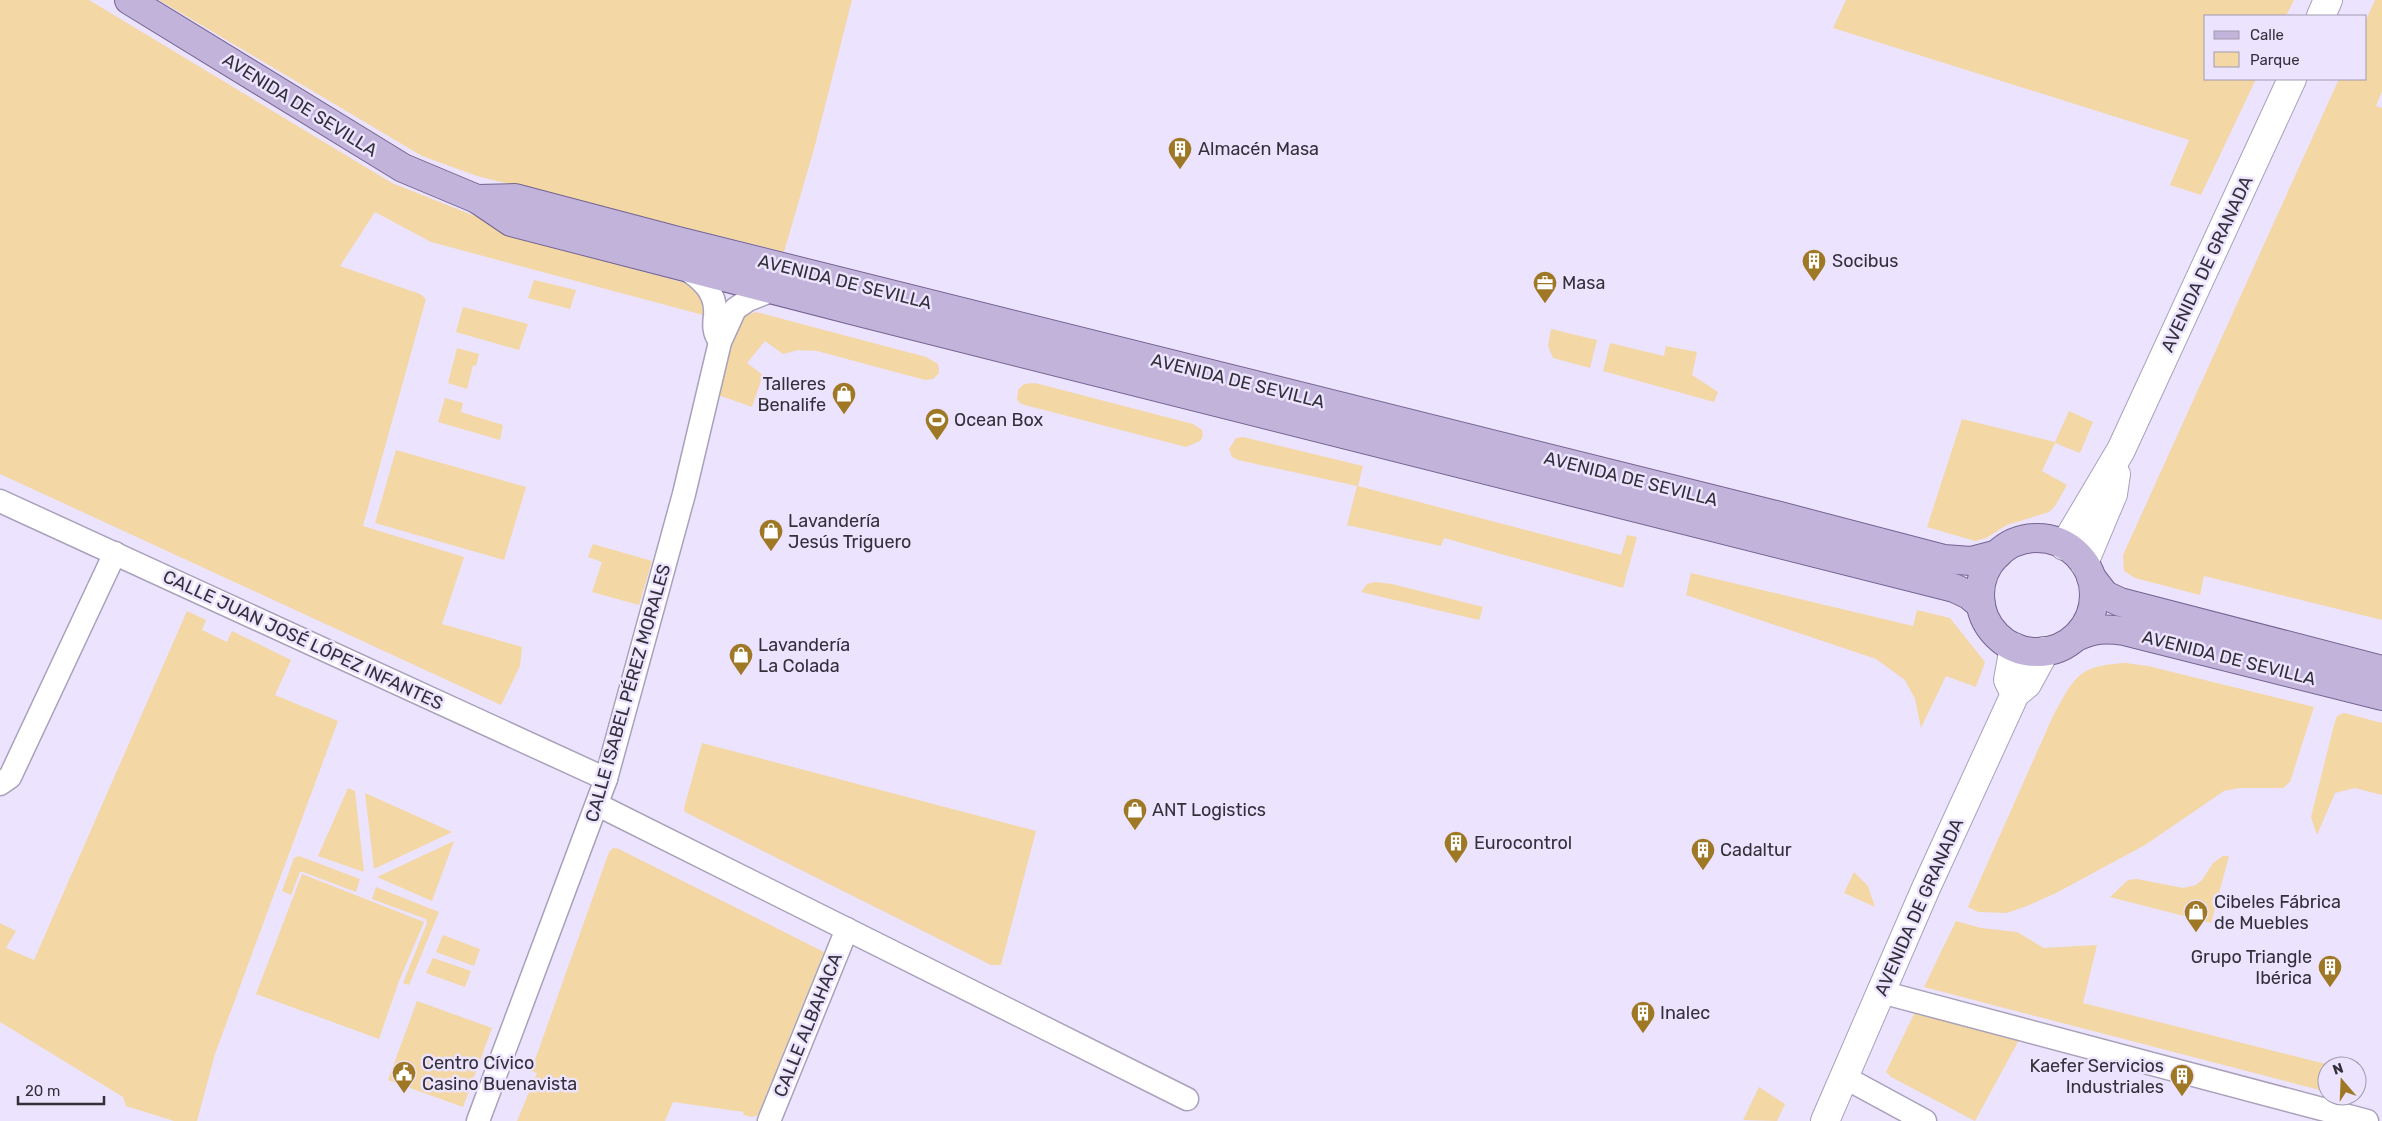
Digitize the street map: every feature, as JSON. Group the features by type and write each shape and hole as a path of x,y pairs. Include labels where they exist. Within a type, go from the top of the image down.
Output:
{"main road":[{"name":"AVENIDA DE SEVILLA","path":"129,0 402,168 477,199 510,222 1954,588 1969,595 1981,605"},
{"name":"AVENIDA DE SEVILLA","path":"477,199 515,198 678,241 1772,514 1944,559 1971,561 1998,554"},
{"path":"2026,539 2042,539 2079,562 2094,593 2092,609 2086,624 2076,637 2065,645 2045,651 2028,651 2014,648 1992,631 1981,605 1980,591 1983,578 1998,554 2011,544 2026,539"},
{"name":"AVENIDA DE SEVILLA","path":"2079,562 2105,595 2120,602 2382,670"},
{"name":"AVENIDA DE SEVILLA","path":"2076,637 2091,630 2108,628 2124,631 2382,696"}],"street":[{"path":"2321,15 2328,0"},
{"name":"AVENIDA DE GRANADA","path":"2079,562 2113,494 2121,450 2292,80"},
{"name":"CALLE ISABEL PÉREZ MORALES","path":"681,266 704,282 710,291 715,307 714,327 720,342"},
{"name":"CALLE ISABEL PÉREZ MORALES","path":"478,1121 598,805 684,494 720,342 736,309 748,300 773,290"},
{"name":"CALLE JUAN JOSÉ LÓPEZ INFANTES","path":"0,501 606,779"},
{"path":"0,784 10,777 114,554"},
{"path":"2014,648 2008,680 2015,694"},
{"name":"AVENIDA DE GRANADA","path":"1825,1121 1926,888 2015,694 2027,684 2045,651"},
{"path":"598,805 1187,1099"},
{"name":"CALLE ALBAHACA","path":"769,1121 847,929"},
{"path":"1881,992 2367,1121"},
{"path":"1844,1077 1925,1121"}],"green space":[{"path":"0,0 89,0 392,183 555,248 689,284 699,293 703,306 703,315 431,242 375,212 340,266 420,294 426,299 363,526 464,557 442,624 522,647 520,666 501,705 0,474"},
{"path":"159,0 852,0 814,149 784,252 477,176 422,156"},
{"path":"1846,0 2294,0 2286,15 2204,15 2204,80 2256,80 2201,195 2170,185 2189,140 1833,28"},
{"path":"2375,0 2382,0 2382,91 2376,106 2382,108 2382,620 2204,576 2200,595 2135,578 2124,571 2123,555 2339,80 2367,80 2367,18"},
{"path":"534,280 576,290 570,309 528,298"},
{"path":"463,307 528,324 519,350 456,332"},
{"path":"756,312 926,357 938,364 939,373 933,379 925,380 817,351 798,350 783,354 765,341 747,363 763,375 752,407 718,395 735,327 744,316"},
{"path":"1551,329 1597,340 1590,368 1553,358 1548,346"},
{"path":"1610,343 1664,356 1666,346 1697,352 1692,375 1718,392 1714,402 1603,371"},
{"path":"457,348 479,354 476,366 473,365 467,389 448,383"},
{"path":"1035,383 1193,424 1202,430 1203,436 1200,441 1186,447 1021,404 1017,400 1018,390 1024,384"},
{"path":"445,398 463,403 461,412 503,425 500,440 438,422"},
{"path":"2069,411 2093,422 2080,453 2055,443 2042,471 2067,485 2055,506 2049,512 2007,525 1986,538 1975,541 1927,527 1962,419 2055,442"},
{"path":"1243,437 1363,466 1358,486 1621,555 1627,535 1637,537 1623,588 1444,538 1441,546 1347,525 1357,486 1238,460 1232,457 1229,449 1236,438"},
{"path":"396,450 526,487 504,560 375,523"},
{"path":"593,544 652,561 639,605 592,592 602,562 588,557"},
{"path":"1691,573 1913,626 1917,610 1950,618 1985,662 1976,687 1946,676 1921,728 1915,699 1905,680 1876,659 1686,595"},
{"path":"1375,582 1392,584 1483,607 1479,620 1361,592 1367,584"},
{"path":"187,611 206,620 202,630 227,642 232,631 291,660 275,695 338,721 215,1054 197,1121 174,1121 126,1106 123,1097 0,1022 0,923 16,931 6,948 34,960"},
{"path":"2125,663 2148,666 2314,707 2290,782 2283,788 2240,788 2224,791 2145,845 2056,893 2027,906 2007,913 1978,912 1968,907 2053,716 2067,692 2079,676 2087,671 2097,667"},
{"path":"2344,713 2382,723 2382,795 2355,788 2335,793 2317,835 2311,817 2334,725 2337,716"},
{"path":"702,743 1036,831 1001,965 991,965 685,812 684,808"},
{"path":"348,788 355,791 364,872 318,856"},
{"path":"365,793 452,832 374,869"},
{"path":"454,841 432,901 377,877"},
{"path":"613,848 619,849 824,952 758,1115 752,1117 743,1115 744,1112 673,1102 665,1121 517,1121 537,1073 531,1071 609,852"},
{"path":"299,856 360,879 356,892 303,872 300,872 291,895 282,891 294,858"},
{"path":"2223,856 2229,856 2211,923 2110,897 2128,880 2137,879 2183,888 2196,885 2202,880 2213,863"},
{"path":"1854,872 1868,886 1875,907 1844,893"},
{"path":"302,874 424,922 399,981 379,1039 256,994"},
{"path":"376,887 439,912 409,985 403,983 427,923 426,919 372,899"},
{"path":"1956,921 1981,928 2017,932 2044,948 2097,945 2083,1003 2317,1062 2317,1089 1924,987"},
{"path":"443,935 480,949 474,966 436,952"},
{"path":"433,958 471,971 465,987 426,973"},
{"path":"417,1001 492,1028 463,1107 388,1080"},
{"path":"1915,1012 2019,1040 1975,1121 1891,1077 1886,1072"},
{"path":"1759,1087 1785,1104 1777,1121 1743,1120"}],"place":[{"name":"Almacén Masa","path":"1180,170"},
{"name":"Socibus","path":"1814,282"},
{"name":"Masa","path":"1545,304"},
{"name":"Talleres Benalife","path":"844,415"},
{"name":"Ocean Box","path":"937,441"},
{"name":"Lavandería Jesús Triguero","path":"771,552"},
{"name":"Lavandería La Colada","path":"741,676"},
{"name":"ANT Logistics","path":"1135,831"},
{"name":"Eurocontrol","path":"1456,864"},
{"name":"Cadaltur","path":"1703,871"},
{"name":"Cibeles Fábrica de Muebles","path":"2196,933"},
{"name":"Grupo Triangle Ibérica","path":"2330,988"},
{"name":"Inalec","path":"1643,1034"},
{"name":"Centro Cívico Casino Buenavista","path":"404,1094"},
{"name":"Kaefer Servicios Industriales","path":"2182,1097"}]}
